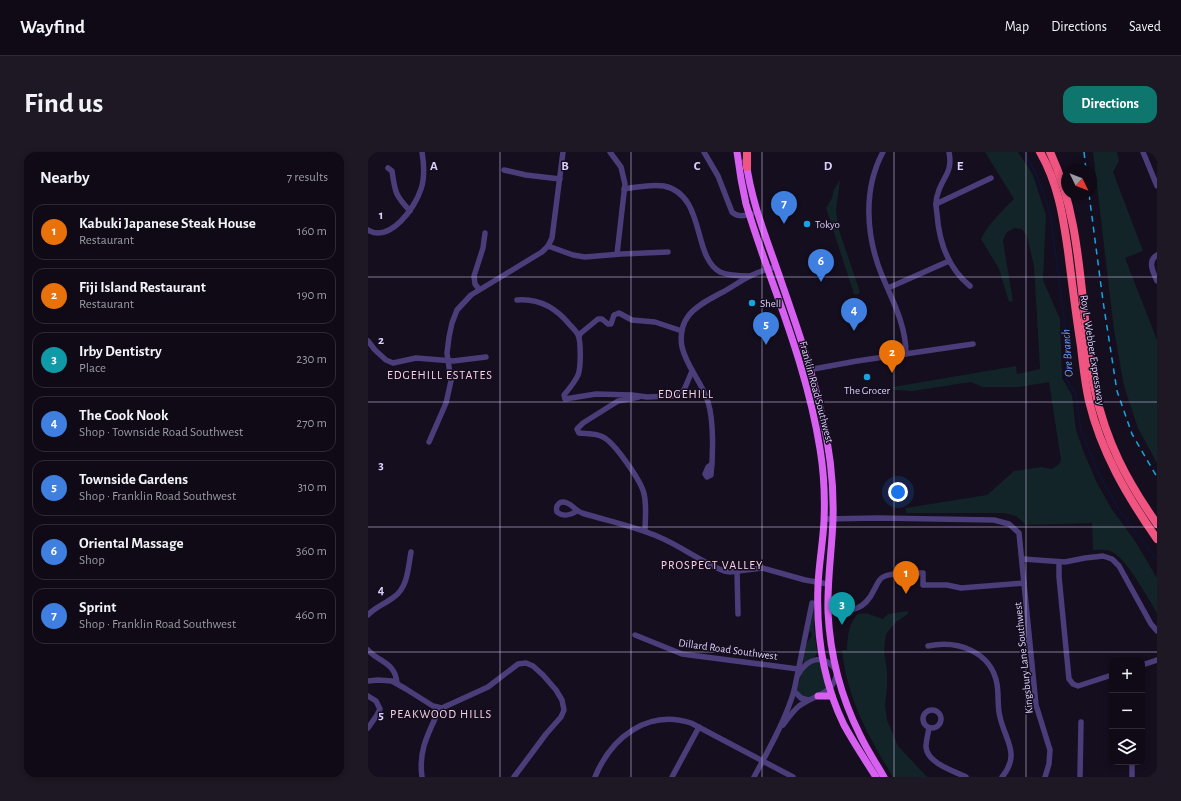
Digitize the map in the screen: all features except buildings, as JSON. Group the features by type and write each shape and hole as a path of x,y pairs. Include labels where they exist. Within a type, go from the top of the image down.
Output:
{"highway":[{"path":"746,152 747,167"},
{"name":"Roy L. Webber Expressway","path":"1040,152 1052,177 1062,212 1086,385 1093,416 1105,451 1120,482 1157,539"},
{"name":"Roy L. Webber Expressway","path":"1050,152 1064,186 1070,213 1092,371 1101,412 1110,440 1124,473 1157,524"}],"main road":[{"name":"Franklin Road Southwest","path":"737,152 749,215 802,371 814,416 821,452 824,490 824,519 818,583 818,628 823,660 832,696 844,724 854,743 876,777"},
{"name":"Franklin Road Southwest","path":"747,167 757,213 810,369 830,453 833,519 828,584 828,612 832,651 837,672 852,718 864,744 884,777"},
{"path":"818,696 832,696"}],"street":[{"path":"368,230 377,233 385,232 410,210 418,196 422,184 424,166 422,152"},
{"path":"429,442 446,403 450,381 448,361 449,337 454,316 465,299 479,289 542,252 548,246 552,238 563,152"},
{"path":"610,152 622,170 624,189 618,254"},
{"path":"704,152 718,176 732,212 738,216 757,213"},
{"path":"883,152 873,176 869,198 869,212 876,257 902,324 906,338 906,354"},
{"path":"949,152 949,171 938,193 936,204 939,233 949,261 959,276 970,286"},
{"path":"1143,152 1157,186"},
{"path":"388,168 392,171 396,193 410,210"},
{"path":"504,170 526,175 560,179"},
{"path":"936,204 991,178"},
{"path":"624,189 659,185 677,192 686,200 692,212 708,256 714,267 726,274 751,276"},
{"path":"479,289 475,284 474,276 483,248 485,233"},
{"path":"548,246 579,257 668,252"},
{"path":"1157,255 1153,258 1151,263 1157,281"},
{"path":"888,288 949,261"},
{"path":"712,464 711,411 705,393 688,364 682,347 682,331 686,319 697,307 751,276 776,267"},
{"path":"517,300 534,301 550,307 565,319 579,336 580,368 576,380 563,396 567,400 596,394 658,397 671,396 678,394 686,387 692,371"},
{"path":"579,336 598,319 602,319 608,324 611,324 614,315 619,313 632,320 656,322 682,331"},
{"path":"368,341 375,350 390,362 416,358 448,361 486,357"},
{"path":"802,371 973,344"},
{"path":"641,396 633,399 618,401 588,419 577,429 581,433 599,436 608,440 632,471 641,485 645,496 645,531"},
{"path":"577,512 645,531 671,542 719,569 730,572 762,568 818,583 828,584"},
{"name":"Kingsbury Lane Southwest","path":"824,519 892,518 1000,521 1009,524 1019,533 1023,559 1036,705 1050,750 1049,764 1044,777"},
{"path":"368,615 375,608 394,597 403,587 407,578 411,552"},
{"path":"1023,559 1042,559 1065,562 1097,556 1107,557 1119,566 1151,624 1157,632"},
{"path":"1059,562 1059,577 1069,677 1073,684 1078,686 1109,676"},
{"path":"737,571 738,614"},
{"path":"828,612 852,611 859,608 872,594 879,580 885,576 902,573 922,573 923,585 947,585 961,588 1024,583"},
{"path":"754,777 776,735 794,691 812,603"},
{"name":"Dillard Road Southwest","path":"635,635 682,654 798,669"},
{"path":"928,646 950,644 969,649 982,658 991,669 997,683 998,711 1000,720 1011,748 1009,765 1002,777"},
{"path":"368,650 390,666 395,674 397,683"},
{"path":"776,735 794,711 808,700 818,696 830,688 835,681 837,672 830,664 818,659 808,662 800,670 796,679"},
{"path":"1145,664 1157,660"},
{"path":"368,681 386,680 397,683 433,706 440,708 446,707 488,687 518,664 529,664 543,675 556,690 564,706 563,714 527,758 514,777"},
{"path":"794,691 801,698 808,700"},
{"path":"368,696 376,701 380,709 378,715 368,728"},
{"path":"422,777 421,759 424,744 440,708"},
{"path":"595,777 602,761 626,734 644,724 658,719 683,721 699,727 793,777"},
{"path":"1080,777 1081,722"},
{"path":"672,777 699,727"},
{"path":"930,728 926,747 929,756 935,762 966,777"},
{"path":"1132,765 1132,777"}],"shaded area":[{"path":"985,152 1018,152 1033,175 1046,215 1043,280 1060,319 1062,378 1072,395 1076,430 1097,483 1111,508 1135,541 1157,578 1157,613 1130,570 1118,556 1107,550 1093,550 1092,523 1026,525 1016,516 1004,513 906,513 906,508 987,495 1014,471 1041,467 1052,469 1059,464 1061,460 1049,382 1019,387 982,387 971,382 913,391 894,390 893,387 1016,366 1017,374 1040,369 1034,266 1027,236 1022,229 1014,228 1006,233 1003,241 1013,301 1009,302 999,269 981,239 1000,213 1014,199"},
{"path":"1093,152 1117,152 1119,161 1113,172 1143,251 1125,258 1157,340 1157,463 1138,428 1124,386 1114,330 1097,186 1097,164 1094,164"},
{"path":"840,180 836,211 839,230 860,292 857,295 854,294 826,208 832,198 834,189"},
{"path":"814,603 814,626 817,653 814,658 805,663 803,661 805,645 812,636 811,632 808,631"},
{"path":"908,611 908,614 896,622 886,634 884,650 887,671 885,706 887,720 898,746 927,777 893,777 875,747 860,716 849,684 842,650 847,650 848,636 852,621 858,614 866,613 883,619 888,614"},
{"path":"820,661 827,688 804,698 797,692 801,675 807,665"}],"waterway":[{"name":"Ore Branch","path":"1023,152 1036,173 1050,213 1064,318 1066,379 1076,394 1081,430 1098,472 1119,510 1157,560"}],"railway":[{"path":"1084,152 1085,164"},
{"path":"1090,200 1117,391 1132,434 1157,477"}],"place":[{"name":"Sprint","path":"784,224"},
{"name":"Tokyo","path":"807,224"},
{"name":"Oriental Massage","path":"821,282"},
{"name":"Shell","path":"752,303"},
{"name":"The Cook Nook","path":"854,331"},
{"name":"Townside Gardens","path":"766,345"},
{"name":"Fiji Island Restaurant","path":"892,373"},
{"name":"The Grocer","path":"867,377"},
{"name":"Kabuki Japanese Steak House","path":"906,594"},
{"name":"Irby Dentistry","path":"842,625"}],"district":[{"name":"EDGEHILL ESTATES","path":"440,375"},
{"name":"EDGEHILL","path":"686,394"},
{"name":"PROSPECT VALLEY","path":"712,565"},
{"name":"PEAKWOOD HILLS","path":"441,714"}]}
